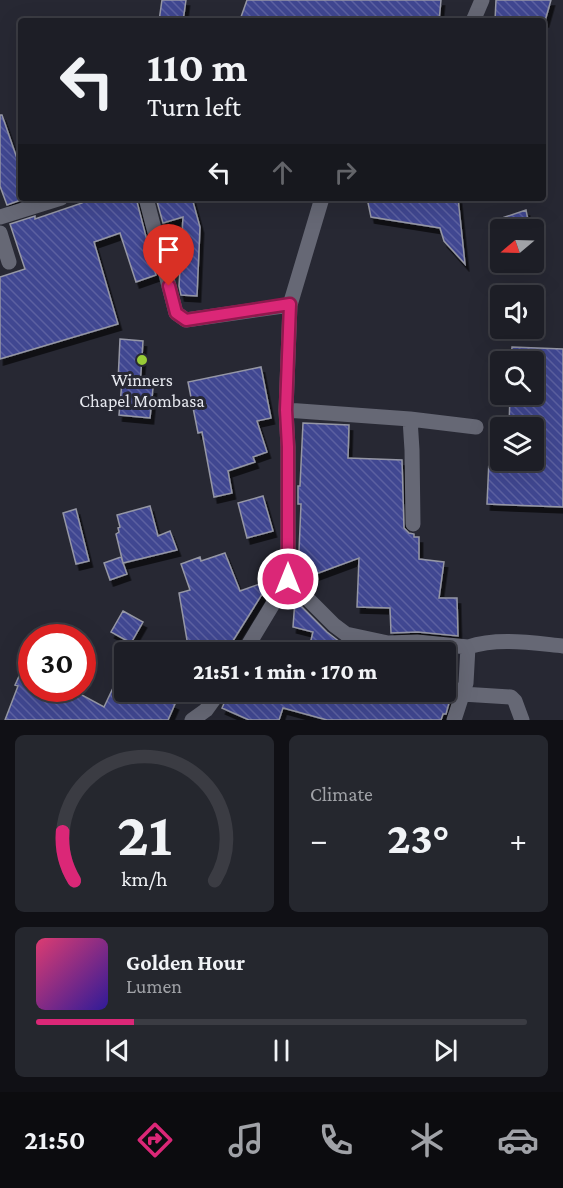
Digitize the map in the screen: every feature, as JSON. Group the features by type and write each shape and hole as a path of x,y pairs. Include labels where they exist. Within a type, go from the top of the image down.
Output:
{"street":[{"path":"474,18 482,0"},
{"path":"0,218 52,201"},
{"path":"147,201 176,313 182,319 290,304"},
{"path":"250,642 288,579 286,410 290,304 321,201"},
{"path":"0,233 9,262"},
{"path":"286,410 410,419 476,427"},
{"path":"410,419 413,524"},
{"path":"288,579 346,634 388,643 417,642 468,647 477,644 518,641 563,646"},
{"path":"454,720 465,683 468,647"},
{"path":"462,694 511,697 515,701 522,720"},
{"path":"192,720 206,710 212,702"}],"building":[{"path":"162,0 186,0 183,18 159,18"},
{"path":"247,0 441,0 439,18 241,17"},
{"path":"496,0 551,0 546,18 495,18"},
{"path":"0,115 2,115 18,161 18,201 7,205 0,186"},
{"path":"82,201 137,201 156,275 136,282 120,233 94,242 118,324 0,359 0,277 25,269 10,224 35,216 35,219 82,203"},
{"path":"157,201 193,201 200,227 197,296 181,295 179,286 183,217 163,223"},
{"path":"368,201 458,201 465,264 444,241 440,228 371,217"},
{"path":"526,210 528,219 502,219"},
{"path":"120,339 143,341 140,387 153,388 150,418 119,415 122,382 118,382"},
{"path":"512,347 563,349 563,507 487,504 489,460 490,471 544,471 544,417 509,417 510,405 544,405 544,351 512,351"},
{"path":"261,367 271,418 257,421 267,452 253,457 255,462 228,471 232,493 214,497 202,432 198,433 188,382"},
{"path":"303,423 349,425 348,458 402,460 404,528 414,534 414,537 419,537 419,559 444,562 439,598 457,598 458,636 418,632 391,633 390,608 357,607 359,558 313,575 313,583 305,583 298,575 301,504 298,504 298,486 300,486"},
{"path":"263,496 273,531 247,538 238,503"},
{"path":"150,506 158,536 170,531 177,550 123,563 116,534 120,527 117,515"},
{"path":"76,509 89,561 76,564 63,513"},
{"path":"225,553 240,591 271,580 232,642 187,642 179,593 190,590 181,564 200,557 201,561"},
{"path":"121,557 127,574 110,580 104,563"},
{"path":"295,600 340,642 310,642 313,632 293,627"},
{"path":"123,611 143,622 132,642 111,632"},
{"path":"18,686 18,702 95,702 104,707 114,688 114,702 171,702 175,704 168,720 5,720"},
{"path":"225,702 449,702 446,714 443,714 441,720 327,720 283,708 279,720 249,720 222,708"}],"place":[{"name":"Winners Chapel Mombasa","path":"142,360"}],"route":[{"path":"169,286 176,313 186,320 290,304 286,410 288,579"}]}
